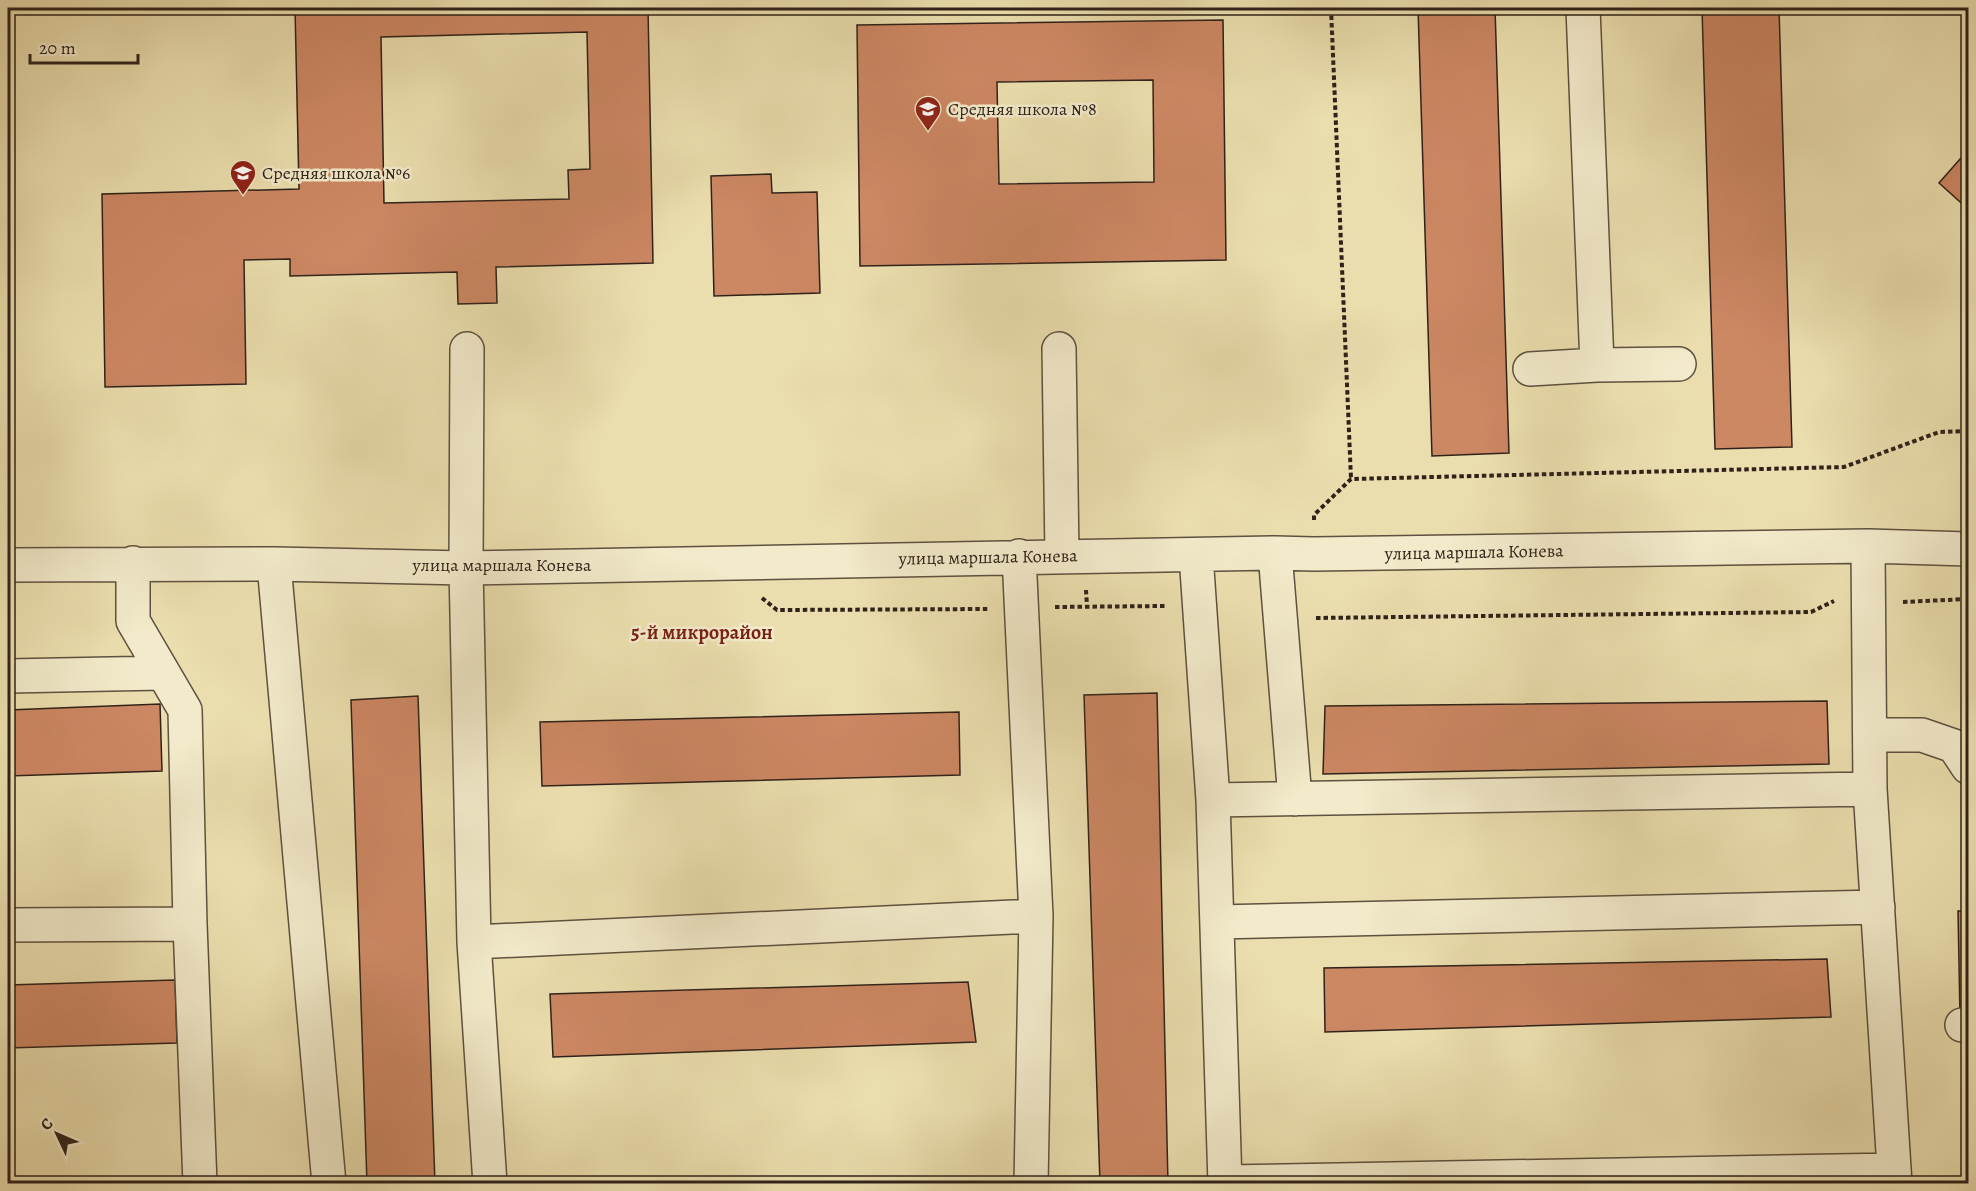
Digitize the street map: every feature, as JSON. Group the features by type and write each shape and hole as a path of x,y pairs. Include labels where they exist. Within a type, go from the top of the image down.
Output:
{"street":[{"path":"1583,8 1597,365"},
{"path":"467,349 466,568 474,942 489,1184"},
{"path":"1059,349 1062,556"},
{"path":"1530,369 1679,364"},
{"path":"1196,555 1214,800 1225,1183 1894,1177 1870,789 1868,546"},
{"name":"улица маршала Конева","path":"8,565 133,563 466,568 1019,556 1868,546 1968,549"},
{"path":"1275,553 1295,799"},
{"path":"1019,556 1036,916 1031,1184"},
{"path":"133,563 133,621 185,710 200,1184"},
{"path":"274,564 329,1184"},
{"path":"8,676 162,674"},
{"path":"1870,735 1922,735 1954,746 1968,767"},
{"path":"1214,800 1870,789"},
{"path":"1217,922 1878,907"},
{"path":"474,942 1036,916"},
{"path":"8,925 190,924"}],"path":[{"path":"1331,8 1352,479"},
{"path":"1314,554 1314,515 1352,479 1844,467 1939,432 1968,431"},
{"path":"761,598 777,610 1200,606"},
{"path":"1279,606 1315,606 1316,618 1811,612 1841,598 1903,602 1968,599"}],"building":[{"name":"Средняя школа №6","path":"295,8 648,8 653,263 496,267 497,303 458,304 457,272 290,276 290,259 244,260 246,384 105,387 102,194 299,189","holes":["587,32 590,169 568,170 569,199 384,203 381,37"]},
{"path":"1418,8 1495,8 1509,453 1432,456"},
{"path":"1702,8 1779,8 1792,447 1715,449"},
{"name":"Средняя школа №8","path":"1223,20 1226,260 860,266 857,25","holes":["1153,80 1154,182 999,184 997,82"]},
{"path":"1968,150 1968,209 1939,183"},
{"path":"771,174 772,193 817,192 820,293 714,296 711,176"},
{"path":"1157,693 1168,1184 1100,1184 1084,695"},
{"path":"418,696 435,1184 367,1184 351,700"},
{"path":"1827,701 1829,764 1323,774 1325,706"},
{"path":"160,704 162,771 8,776 8,710"},
{"path":"959,712 960,775 542,786 540,722"},
{"path":"1958,911 1968,911 1968,1017 1960,1017"},
{"path":"1827,959 1831,1017 1325,1032 1324,968"},
{"path":"175,980 177,1043 8,1048 8,985"},
{"path":"968,982 976,1042 553,1057 550,994"}],"place":[{"name":"Средняя школа №8","path":"928,132"},
{"name":"Средняя школа №6","path":"243,196"}],"district":[{"name":"5-й микрорайон","path":"702,632"}]}
